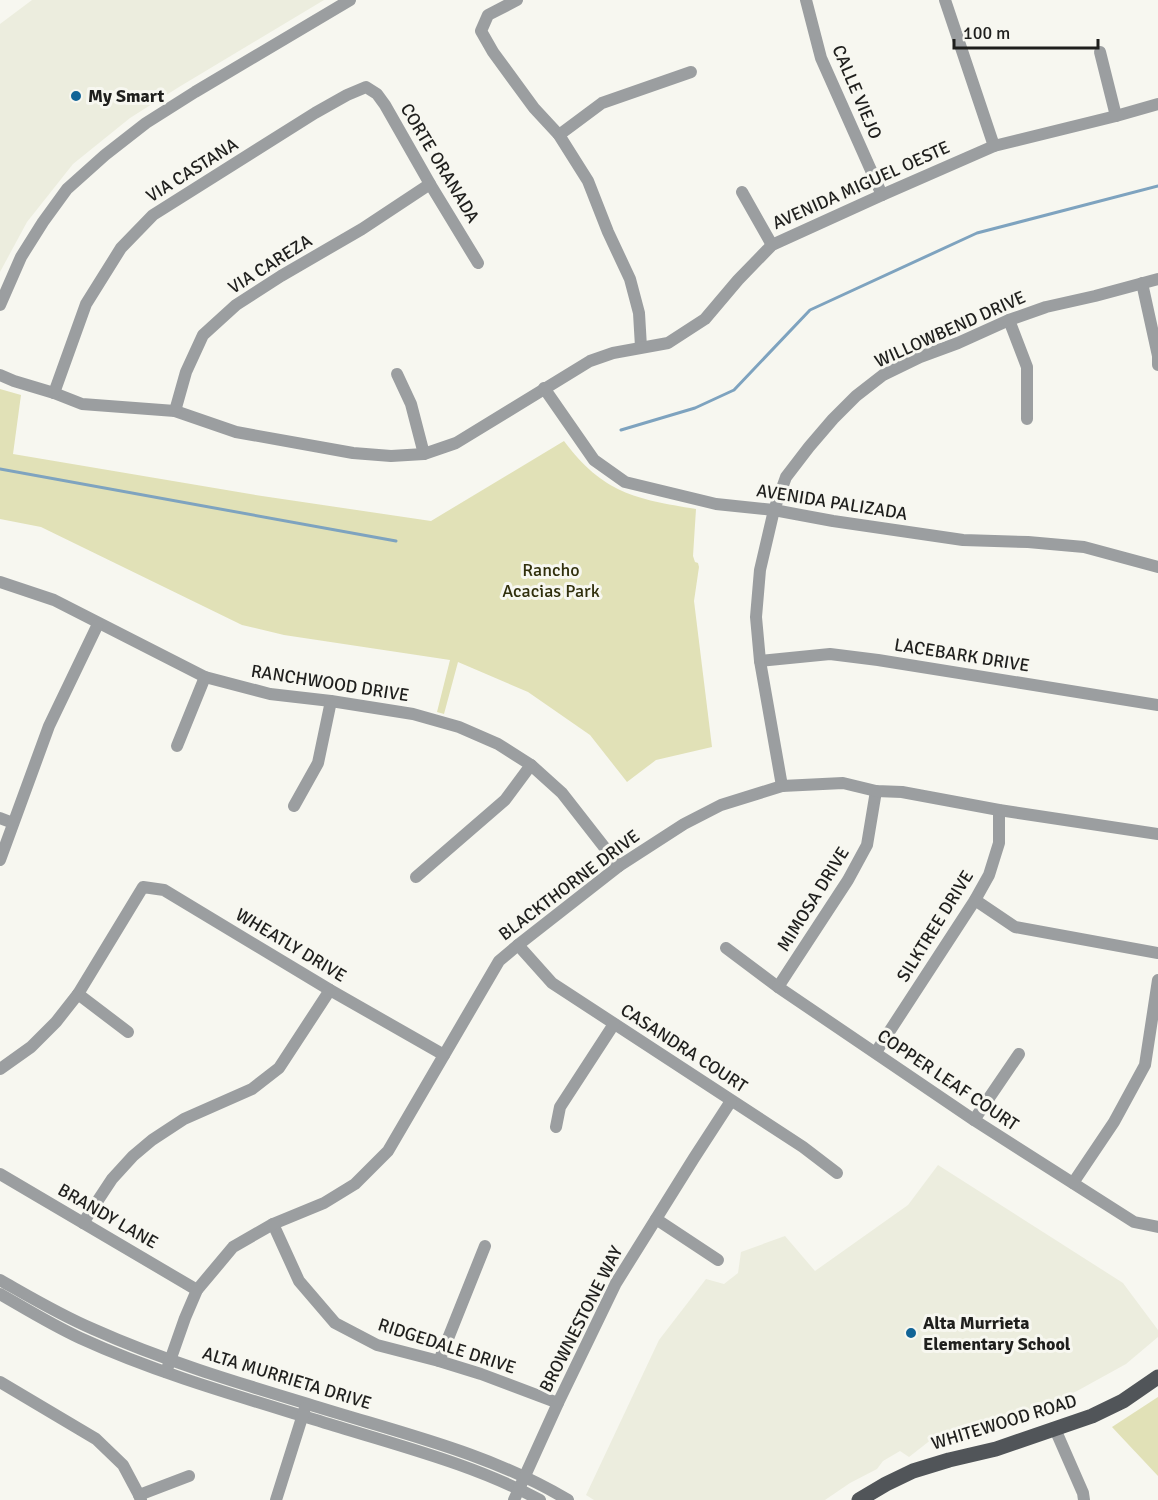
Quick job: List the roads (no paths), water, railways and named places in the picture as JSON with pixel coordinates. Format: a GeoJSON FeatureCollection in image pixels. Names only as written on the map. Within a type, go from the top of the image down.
{"type":"FeatureCollection","features":[{"type":"Feature","properties":{"kind":"main road","name":"WHITEWOOD ROAD"},"geometry":{"type":"LineString","coordinates":[[859,1500],[913,1471],[996,1449],[1092,1416],[1158,1377]]}},
{"type":"Feature","properties":{"kind":"street"},"geometry":{"type":"LineString","coordinates":[[0,305],[21,257],[67,189],[105,155],[156,116],[350,0]]}},
{"type":"Feature","properties":{"kind":"street"},"geometry":{"type":"LineString","coordinates":[[517,0],[488,15],[481,31],[534,108],[559,135],[588,181],[630,279],[639,313],[641,347]]}},
{"type":"Feature","properties":{"kind":"street","name":"CALLE VIEJO"},"geometry":{"type":"LineString","coordinates":[[806,0],[821,58],[882,195]]}},
{"type":"Feature","properties":{"kind":"street"},"geometry":{"type":"LineString","coordinates":[[945,0],[994,146]]}},
{"type":"Feature","properties":{"kind":"street"},"geometry":{"type":"LineString","coordinates":[[1100,52],[1116,116]]}},
{"type":"Feature","properties":{"kind":"street"},"geometry":{"type":"LineString","coordinates":[[559,135],[602,103],[690,72]]}},
{"type":"Feature","properties":{"kind":"street","name":"CORTE ORANADA"},"geometry":{"type":"LineString","coordinates":[[366,87],[377,94],[385,105],[478,263]]}},
{"type":"Feature","properties":{"kind":"street","name":"VIA CASTANA"},"geometry":{"type":"LineString","coordinates":[[54,393],[87,304],[121,248],[153,215],[315,113],[366,87]]}},
{"type":"Feature","properties":{"kind":"street","name":"AVENIDA MIGUEL OESTE"},"geometry":{"type":"LineString","coordinates":[[0,375],[82,404],[174,411],[236,432],[353,453],[391,456],[424,454],[456,443],[590,361],[613,353],[668,342],[705,319],[772,245],[994,146],[1158,104]]}},
{"type":"Feature","properties":{"kind":"street","name":"VIA CAREZA"},"geometry":{"type":"LineString","coordinates":[[174,411],[186,372],[203,335],[236,305],[362,229],[430,184]]}},
{"type":"Feature","properties":{"kind":"street"},"geometry":{"type":"LineString","coordinates":[[742,192],[772,245]]}},
{"type":"Feature","properties":{"kind":"street","name":"WILLOWBEND DRIVE"},"geometry":{"type":"LineString","coordinates":[[782,786],[760,661],[756,617],[760,570],[774,510],[786,477],[832,419],[883,375],[920,357],[1046,307],[1158,279]]}},
{"type":"Feature","properties":{"kind":"street"},"geometry":{"type":"LineString","coordinates":[[1142,283],[1158,365]]}},
{"type":"Feature","properties":{"kind":"street"},"geometry":{"type":"LineString","coordinates":[[1009,320],[1027,367],[1027,419]]}},
{"type":"Feature","properties":{"kind":"street"},"geometry":{"type":"LineString","coordinates":[[397,374],[411,404],[424,454]]}},
{"type":"Feature","properties":{"kind":"street","name":"AVENIDA PALIZADA"},"geometry":{"type":"LineString","coordinates":[[544,388],[594,460],[625,482],[716,504],[774,510],[963,540],[1084,547],[1158,567]]}},
{"type":"Feature","properties":{"kind":"street","name":"RANCHWOOD DRIVE"},"geometry":{"type":"LineString","coordinates":[[0,582],[54,600],[205,677],[270,694],[413,714],[459,727],[498,744],[531,765],[562,793],[619,866]]}},
{"type":"Feature","properties":{"kind":"street"},"geometry":{"type":"LineString","coordinates":[[0,860],[49,726],[98,624]]}},
{"type":"Feature","properties":{"kind":"street","name":"LACEBARK DRIVE"},"geometry":{"type":"LineString","coordinates":[[760,661],[830,654],[1158,705]]}},
{"type":"Feature","properties":{"kind":"street"},"geometry":{"type":"LineString","coordinates":[[177,746],[205,677]]}},
{"type":"Feature","properties":{"kind":"street"},"geometry":{"type":"LineString","coordinates":[[294,806],[318,763],[331,701]]}},
{"type":"Feature","properties":{"kind":"street"},"geometry":{"type":"LineString","coordinates":[[416,877],[505,800],[531,765]]}},
{"type":"Feature","properties":{"kind":"street","name":"BLACKTHORNE DRIVE"},"geometry":{"type":"LineString","coordinates":[[168,1366],[197,1290],[233,1247],[273,1224],[324,1203],[355,1184],[388,1150],[499,961],[619,866],[684,824],[721,805],[782,786],[843,783],[876,791],[911,794],[1158,834]]}},
{"type":"Feature","properties":{"kind":"street","name":"MIMOSA DRIVE"},"geometry":{"type":"LineString","coordinates":[[778,987],[848,880],[867,845],[876,791]]}},
{"type":"Feature","properties":{"kind":"street","name":"SILKTREE DRIVE"},"geometry":{"type":"LineString","coordinates":[[876,1052],[989,875],[999,843],[999,810]]}},
{"type":"Feature","properties":{"kind":"street"},"geometry":{"type":"LineString","coordinates":[[0,818],[13,823]]}},
{"type":"Feature","properties":{"kind":"street","name":"WHEATLY DRIVE"},"geometry":{"type":"LineString","coordinates":[[78,994],[143,887],[165,890],[330,990],[444,1055]]}},
{"type":"Feature","properties":{"kind":"street"},"geometry":{"type":"LineString","coordinates":[[975,900],[1015,927],[1158,952]]}},
{"type":"Feature","properties":{"kind":"street","name":"CASANDRA COURT"},"geometry":{"type":"LineString","coordinates":[[518,945],[552,983],[803,1147],[837,1173]]}},
{"type":"Feature","properties":{"kind":"street","name":"COPPER LEAF COURT"},"geometry":{"type":"LineString","coordinates":[[726,948],[778,987],[974,1120],[1134,1222],[1158,1227]]}},
{"type":"Feature","properties":{"kind":"street"},"geometry":{"type":"LineString","coordinates":[[1072,1183],[1114,1122],[1145,1065],[1158,980]]}},
{"type":"Feature","properties":{"kind":"street"},"geometry":{"type":"LineString","coordinates":[[83,1223],[112,1179],[133,1156],[152,1140],[184,1119],[252,1089],[279,1068],[330,990]]}},
{"type":"Feature","properties":{"kind":"street"},"geometry":{"type":"LineString","coordinates":[[1,1068],[31,1047],[56,1022],[78,994],[128,1032]]}},
{"type":"Feature","properties":{"kind":"street"},"geometry":{"type":"LineString","coordinates":[[556,1127],[560,1107],[614,1024]]}},
{"type":"Feature","properties":{"kind":"street"},"geometry":{"type":"LineString","coordinates":[[974,1120],[1019,1054]]}},
{"type":"Feature","properties":{"kind":"street"},"geometry":{"type":"LineString","coordinates":[[1145,1065],[1158,1071]]}},
{"type":"Feature","properties":{"kind":"street","name":"BROWNESTONE WAY"},"geometry":{"type":"LineString","coordinates":[[516,1494],[616,1283],[731,1101]]}},
{"type":"Feature","properties":{"kind":"street","name":"BRANDY LANE"},"geometry":{"type":"LineString","coordinates":[[0,1174],[197,1290]]}},
{"type":"Feature","properties":{"kind":"street"},"geometry":{"type":"LineString","coordinates":[[656,1219],[718,1260]]}},
{"type":"Feature","properties":{"kind":"street","name":"RIDGEDALE DRIVE"},"geometry":{"type":"LineString","coordinates":[[273,1224],[299,1281],[335,1323],[377,1345],[481,1374],[558,1403]]}},
{"type":"Feature","properties":{"kind":"street"},"geometry":{"type":"LineString","coordinates":[[439,1361],[485,1246]]}},
{"type":"Feature","properties":{"kind":"street","name":"ALTA MURRIETA DRIVE"},"geometry":{"type":"LineString","coordinates":[[0,1280],[65,1316],[122,1341],[168,1366],[227,1393],[305,1410],[445,1446],[525,1476],[568,1500]]}},
{"type":"Feature","properties":{"kind":"street","name":"ALTA MURRIETA DRIVE"},"geometry":{"type":"LineString","coordinates":[[0,1294],[80,1338],[168,1366]]}},
{"type":"Feature","properties":{"kind":"street"},"geometry":{"type":"LineString","coordinates":[[0,1382],[96,1438],[123,1465],[140,1497],[189,1476]]}},
{"type":"Feature","properties":{"kind":"street"},"geometry":{"type":"LineString","coordinates":[[276,1500],[305,1410]]}},
{"type":"Feature","properties":{"kind":"street","name":"ALTA MURRIETA DRIVE"},"geometry":{"type":"LineString","coordinates":[[305,1410],[440,1457],[516,1494],[540,1500]]}},
{"type":"Feature","properties":{"kind":"street"},"geometry":{"type":"LineString","coordinates":[[1055,1429],[1084,1500]]}},
{"type":"Feature","properties":{"kind":"waterway"},"geometry":{"type":"LineString","coordinates":[[621,430],[695,408],[734,390],[810,310],[977,233],[1158,186]]}},
{"type":"Feature","properties":{"kind":"waterway"},"geometry":{"type":"LineString","coordinates":[[0,469],[396,541]]}},
{"type":"Feature","properties":{"kind":"place","name":"My Smart"},"geometry":{"type":"Point","coordinates":[76,96]}},
{"type":"Feature","properties":{"kind":"place","name":"Alta Murrieta Elementary School"},"geometry":{"type":"Point","coordinates":[911,1333]}},
{"type":"Feature","properties":{"kind":"park label","name":"Rancho Acacias Park"},"geometry":{"type":"Point","coordinates":[551,580]}}]}
